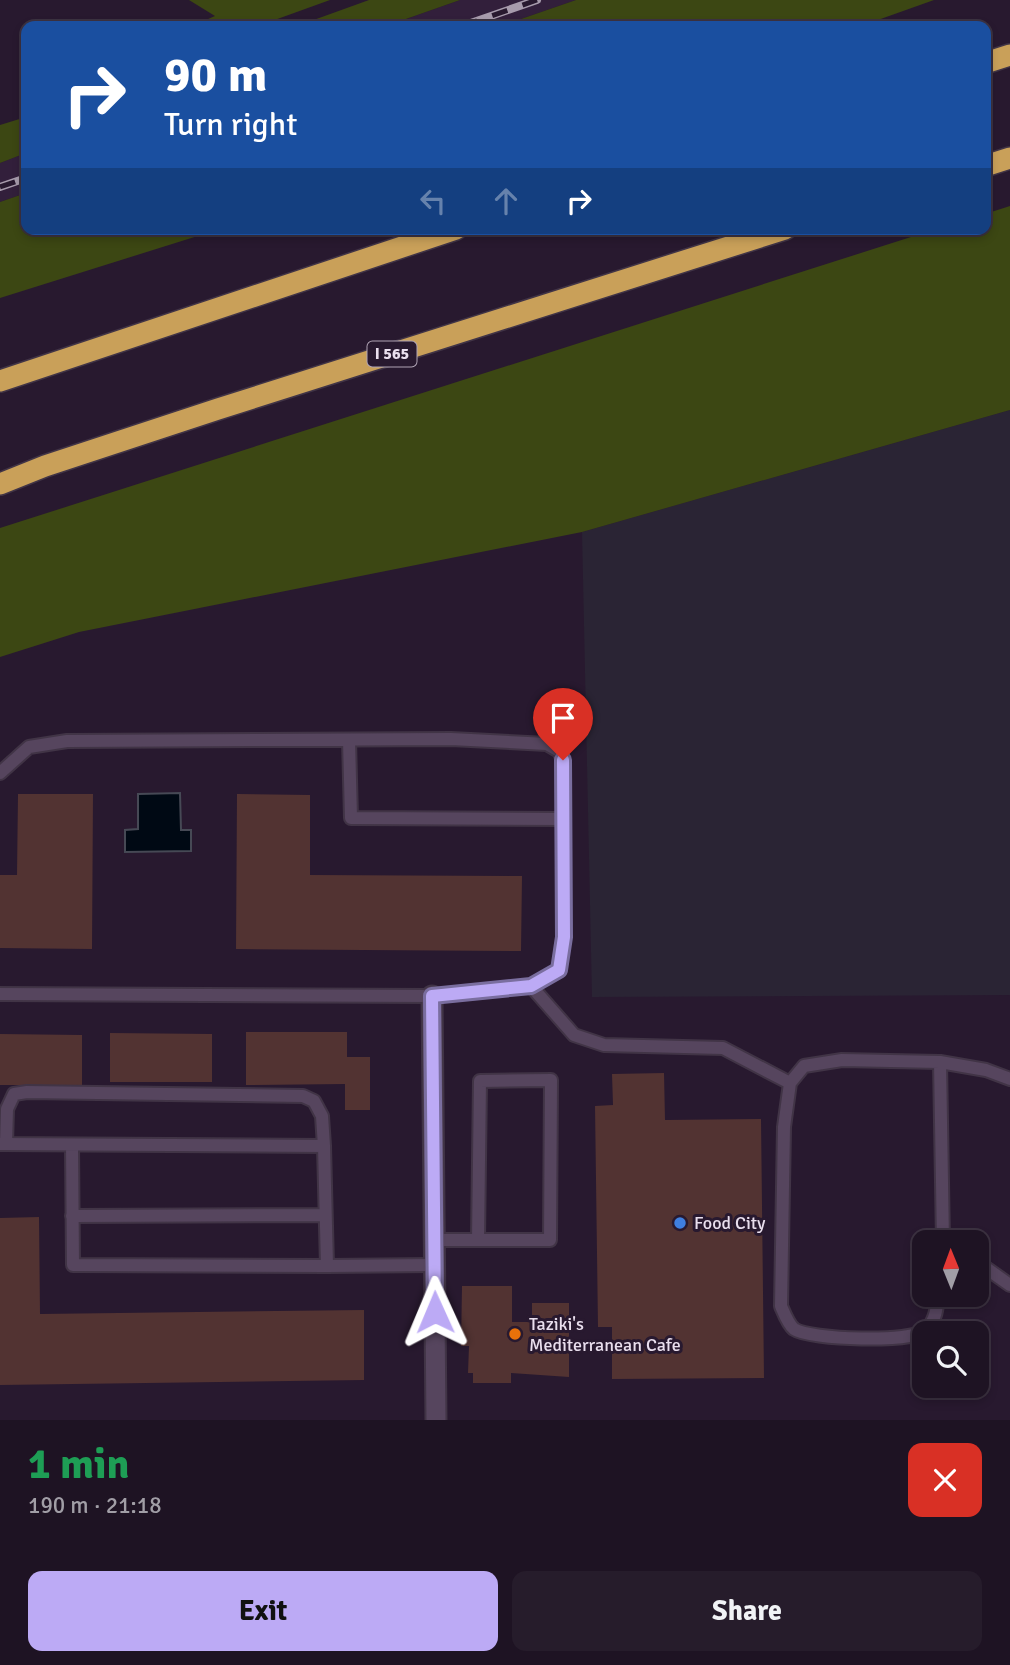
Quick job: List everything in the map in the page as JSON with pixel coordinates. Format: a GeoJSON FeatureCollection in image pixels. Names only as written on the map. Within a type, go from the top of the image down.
{"type":"FeatureCollection","features":[{"type":"Feature","properties":{"kind":"highway"},"geometry":{"type":"LineString","coordinates":[[991,61],[1010,55]]}},
{"type":"Feature","properties":{"kind":"highway"},"geometry":{"type":"LineString","coordinates":[[991,164],[1010,158]]}},
{"type":"Feature","properties":{"kind":"highway"},"geometry":{"type":"LineString","coordinates":[[0,381],[438,235]]}},
{"type":"Feature","properties":{"kind":"highway","name":"I 565"},"geometry":{"type":"LineString","coordinates":[[0,484],[45,466],[206,413],[766,235]]}},
{"type":"Feature","properties":{"kind":"street"},"geometry":{"type":"LineString","coordinates":[[432,996],[436,1420]]}},
{"type":"Feature","properties":{"kind":"lane"},"geometry":{"type":"LineString","coordinates":[[0,773],[29,747],[67,741],[451,739],[547,744],[559,751],[563,760],[564,937],[559,970],[531,986],[432,996],[0,994]]}},
{"type":"Feature","properties":{"kind":"lane"},"geometry":{"type":"LineString","coordinates":[[349,740],[351,818],[563,819]]}},
{"type":"Feature","properties":{"kind":"lane"},"geometry":{"type":"LineString","coordinates":[[531,986],[574,1035],[604,1045],[723,1048],[790,1083]]}},
{"type":"Feature","properties":{"kind":"lane"},"geometry":{"type":"LineString","coordinates":[[937,1307],[936,1315],[926,1331],[909,1336],[815,1337],[793,1328],[780,1306],[784,1126],[790,1083],[804,1066],[842,1060],[940,1062],[986,1070],[1010,1079]]}},
{"type":"Feature","properties":{"kind":"lane"},"geometry":{"type":"LineString","coordinates":[[940,1062],[943,1230]]}},
{"type":"Feature","properties":{"kind":"lane"},"geometry":{"type":"LineString","coordinates":[[434,1240],[478,1240],[550,1240],[551,1080],[480,1081],[478,1240]]}},
{"type":"Feature","properties":{"kind":"lane"},"geometry":{"type":"LineString","coordinates":[[324,1146],[3,1144],[7,1109],[13,1094],[27,1092],[303,1097],[314,1101],[322,1116],[324,1146],[327,1266]]}},
{"type":"Feature","properties":{"kind":"lane"},"geometry":{"type":"LineString","coordinates":[[72,1145],[73,1265],[434,1265]]}},
{"type":"Feature","properties":{"kind":"lane"},"geometry":{"type":"LineString","coordinates":[[72,1216],[325,1215]]}},
{"type":"Feature","properties":{"kind":"lane"},"geometry":{"type":"LineString","coordinates":[[989,1270],[1010,1285]]}},
{"type":"Feature","properties":{"kind":"shaded area"},"geometry":{"type":"Polygon","coordinates":[[[460,0],[576,0],[515,21],[400,21],[460,0]]]}},
{"type":"Feature","properties":{"kind":"shaded area"},"geometry":{"type":"Polygon","coordinates":[[[21,155],[21,195],[0,202],[0,163],[21,155]]]}},
{"type":"Feature","properties":{"kind":"shaded area"},"geometry":{"type":"Polygon","coordinates":[[[1010,410],[1010,995],[592,997],[582,532],[1010,410]]]}},
{"type":"Feature","properties":{"kind":"shaded area"},"geometry":{"type":"Polygon","coordinates":[[[180,793],[181,830],[191,830],[191,851],[125,852],[125,830],[138,829],[138,794],[180,793]]]}},
{"type":"Feature","properties":{"kind":"green space"},"geometry":{"type":"Polygon","coordinates":[[[189,0],[330,0],[272,21],[204,21],[215,16],[189,0]]]}},
{"type":"Feature","properties":{"kind":"green space"},"geometry":{"type":"Polygon","coordinates":[[[369,0],[460,0],[400,21],[311,21],[369,0]]]}},
{"type":"Feature","properties":{"kind":"green space"},"geometry":{"type":"Polygon","coordinates":[[[576,0],[934,0],[875,21],[515,21],[576,0]]]}},
{"type":"Feature","properties":{"kind":"green space"},"geometry":{"type":"Polygon","coordinates":[[[21,119],[21,155],[0,163],[0,125],[21,119]]]}},
{"type":"Feature","properties":{"kind":"green space"},"geometry":{"type":"Polygon","coordinates":[[[21,195],[21,235],[201,235],[0,298],[0,202],[21,195]]]}},
{"type":"Feature","properties":{"kind":"green space"},"geometry":{"type":"Polygon","coordinates":[[[1010,206],[1010,410],[582,532],[79,632],[0,657],[0,528],[917,235],[991,235],[991,212],[1010,206]]]}},
{"type":"Feature","properties":{"kind":"building"},"geometry":{"type":"Polygon","coordinates":[[[18,794],[93,794],[92,949],[0,948],[0,875],[17,875],[18,794]]]}},
{"type":"Feature","properties":{"kind":"building"},"geometry":{"type":"Polygon","coordinates":[[[237,794],[310,795],[310,875],[522,876],[521,951],[236,949],[237,794]]]}},
{"type":"Feature","properties":{"kind":"building"},"geometry":{"type":"Polygon","coordinates":[[[246,1032],[347,1032],[347,1057],[370,1057],[370,1110],[345,1110],[345,1084],[246,1085],[246,1032]]]}},
{"type":"Feature","properties":{"kind":"building"},"geometry":{"type":"Polygon","coordinates":[[[110,1033],[212,1034],[212,1082],[110,1082],[110,1033]]]}},
{"type":"Feature","properties":{"kind":"building"},"geometry":{"type":"Polygon","coordinates":[[[0,1034],[82,1035],[82,1085],[0,1085],[0,1034]]]}},
{"type":"Feature","properties":{"kind":"building","name":"Food City"},"geometry":{"type":"Polygon","coordinates":[[[664,1073],[665,1120],[761,1119],[764,1378],[612,1379],[612,1327],[598,1327],[595,1106],[613,1105],[612,1074],[664,1073]]]}},
{"type":"Feature","properties":{"kind":"building"},"geometry":{"type":"Polygon","coordinates":[[[39,1217],[40,1314],[364,1310],[364,1380],[0,1385],[0,1218],[39,1217]]]}},
{"type":"Feature","properties":{"kind":"building","name":"Taziki's Mediterranean Cafe"},"geometry":{"type":"Polygon","coordinates":[[[462,1286],[512,1286],[512,1322],[532,1322],[532,1303],[569,1303],[569,1377],[511,1373],[511,1383],[473,1383],[473,1373],[468,1373],[469,1346],[461,1346],[462,1286]]]}},
{"type":"Feature","properties":{"kind":"railway"},"geometry":{"type":"LineString","coordinates":[[476,21],[537,0]]}},
{"type":"Feature","properties":{"kind":"railway"},"geometry":{"type":"LineString","coordinates":[[0,187],[21,180]]}},
{"type":"Feature","properties":{"kind":"place","name":"Food City"},"geometry":{"type":"Point","coordinates":[680,1223]}},
{"type":"Feature","properties":{"kind":"place","name":"Taziki's Mediterranean Cafe"},"geometry":{"type":"Point","coordinates":[515,1334]}},
{"type":"Feature","properties":{"kind":"route"},"geometry":{"type":"LineString","coordinates":[[435,1312],[432,996],[531,986],[559,970],[564,937],[563,760]]}}]}
